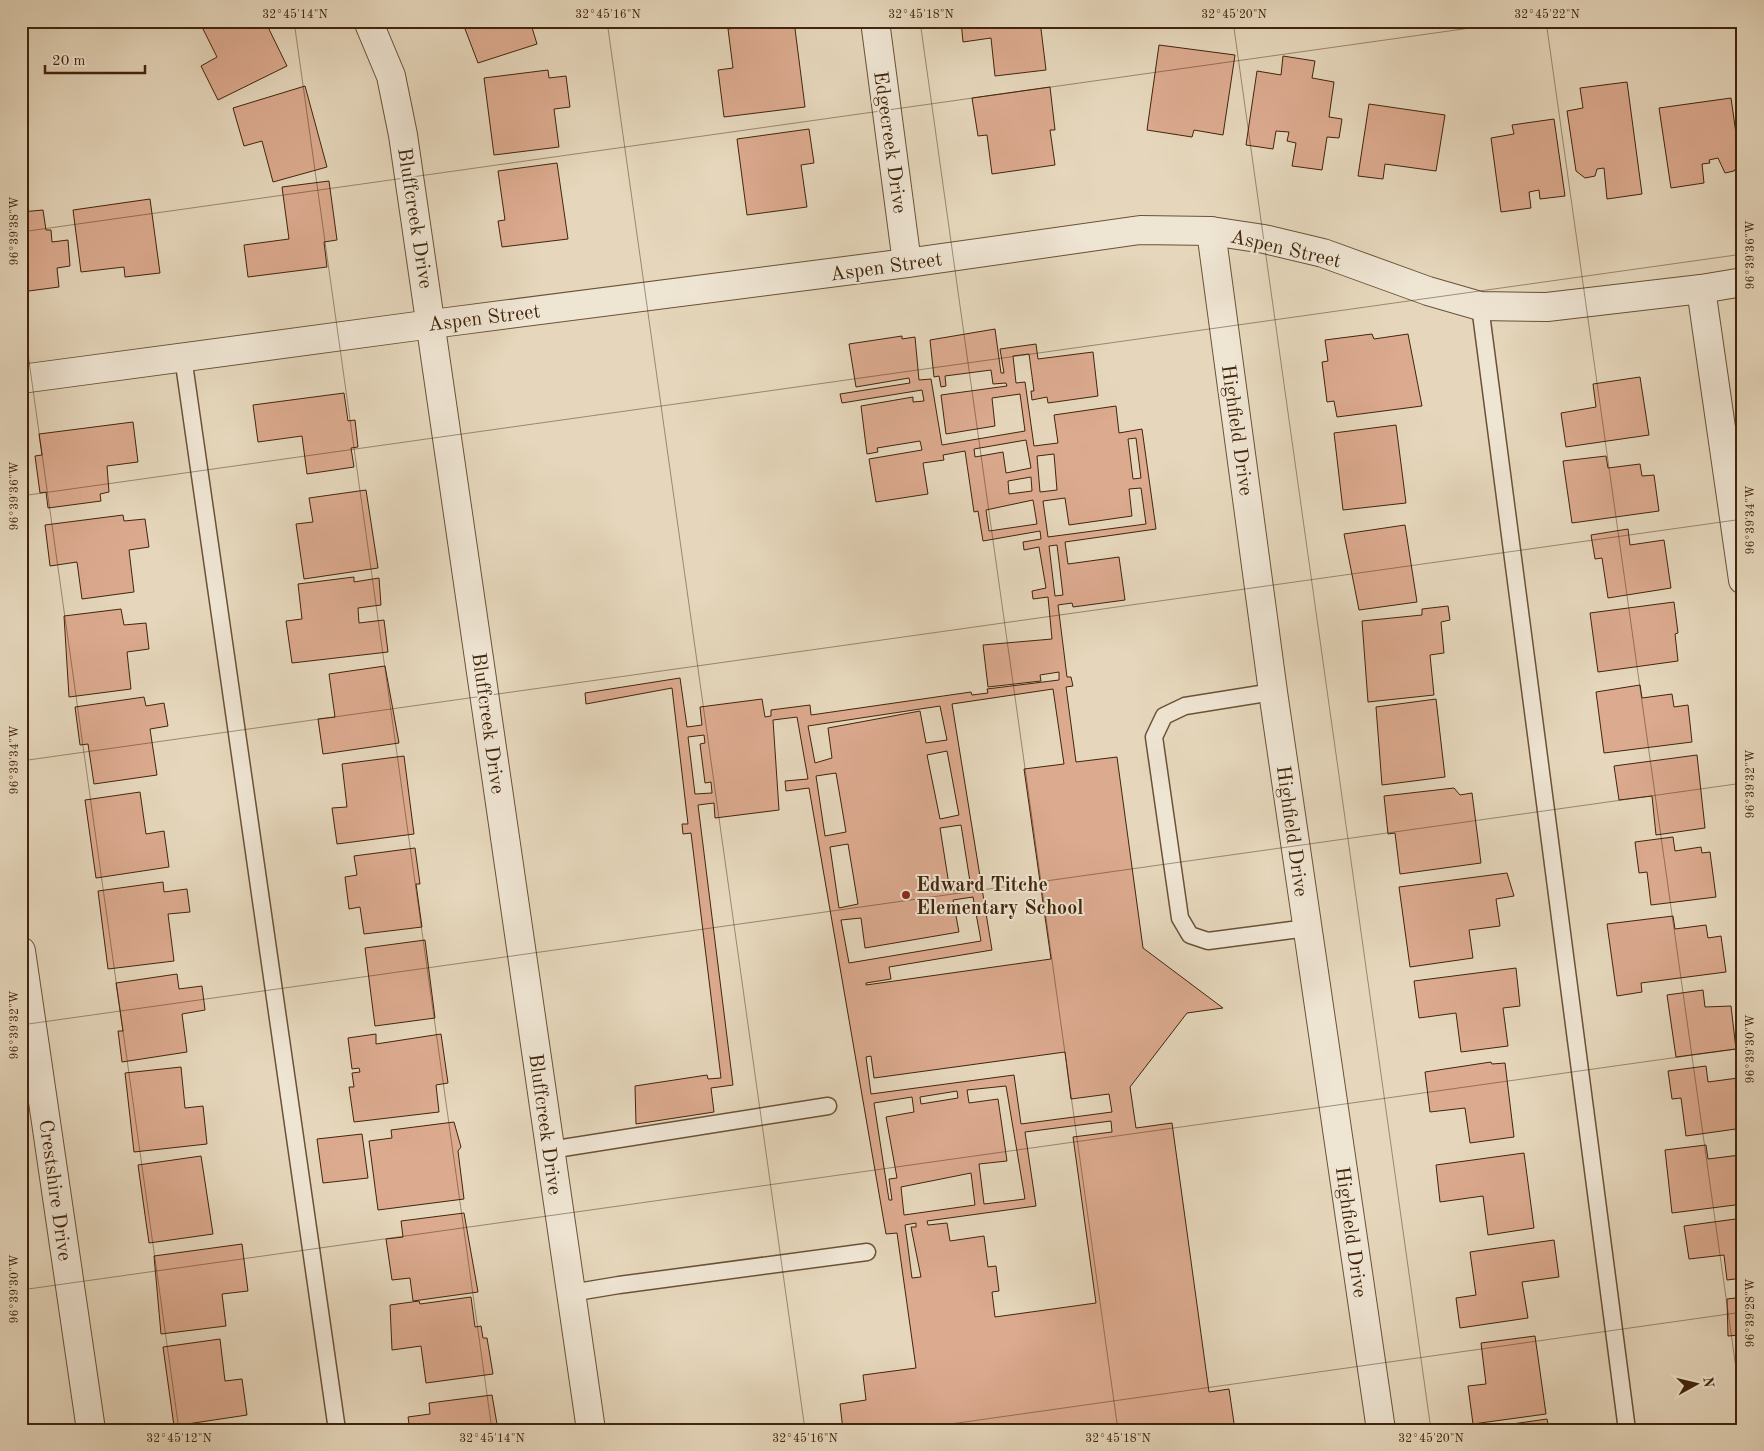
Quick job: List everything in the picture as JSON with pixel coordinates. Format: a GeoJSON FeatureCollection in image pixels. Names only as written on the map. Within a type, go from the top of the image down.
{"type":"FeatureCollection","features":[{"type":"Feature","properties":{"kind":"street","name":"Bluffcreek Drive"},"geometry":{"type":"LineString","coordinates":[[368,21],[391,76],[404,135],[591,1430]]}},
{"type":"Feature","properties":{"kind":"street","name":"Edgecreek Drive"},"geometry":{"type":"LineString","coordinates":[[875,21],[907,263]]}},
{"type":"Feature","properties":{"kind":"street","name":"Aspen Street"},"geometry":{"type":"LineString","coordinates":[[21,379],[907,263],[1140,230],[1211,231],[1264,239],[1323,252],[1428,291],[1480,306],[1546,307],[1701,289],[1743,282]]}},
{"type":"Feature","properties":{"kind":"street","name":"Highfield Drive"},"geometry":{"type":"LineString","coordinates":[[1211,231],[1273,692],[1380,1430]]}},
{"type":"Feature","properties":{"kind":"street"},"geometry":{"type":"LineString","coordinates":[[1701,289],[1743,580]]}},
{"type":"Feature","properties":{"kind":"street","name":"Crestshire Drive"},"geometry":{"type":"LineString","coordinates":[[21,951],[91,1430]]}},
{"type":"Feature","properties":{"kind":"lane"},"geometry":{"type":"LineString","coordinates":[[1480,306],[1627,1430]]}},
{"type":"Feature","properties":{"kind":"lane"},"geometry":{"type":"LineString","coordinates":[[183,357],[337,1430]]}},
{"type":"Feature","properties":{"kind":"lane"},"geometry":{"type":"LineString","coordinates":[[1273,692],[1185,706],[1164,716],[1154,737],[1180,918],[1190,935],[1208,942],[1307,928]]}},
{"type":"Feature","properties":{"kind":"lane"},"geometry":{"type":"LineString","coordinates":[[550,1150],[828,1106]]}},
{"type":"Feature","properties":{"kind":"lane"},"geometry":{"type":"LineString","coordinates":[[571,1293],[867,1252]]}},
{"type":"Feature","properties":{"kind":"building"},"geometry":{"type":"Polygon","coordinates":[[[199,21],[265,21],[287,66],[218,100],[201,66],[217,57],[199,21]]]}},
{"type":"Feature","properties":{"kind":"building"},"geometry":{"type":"Polygon","coordinates":[[[462,21],[530,21],[537,44],[478,63],[462,21]]]}},
{"type":"Feature","properties":{"kind":"building"},"geometry":{"type":"Polygon","coordinates":[[[794,21],[805,107],[724,117],[718,70],[733,68],[728,29],[794,21]]]}},
{"type":"Feature","properties":{"kind":"building"},"geometry":{"type":"Polygon","coordinates":[[[961,21],[1040,21],[1046,70],[995,76],[991,38],[963,42],[961,21]]]}},
{"type":"Feature","properties":{"kind":"building"},"geometry":{"type":"Polygon","coordinates":[[[1159,45],[1235,55],[1223,135],[1194,130],[1192,137],[1147,130],[1159,45]]]}},
{"type":"Feature","properties":{"kind":"building"},"geometry":{"type":"Polygon","coordinates":[[[1283,56],[1315,61],[1312,78],[1334,82],[1329,117],[1342,119],[1339,138],[1327,137],[1322,170],[1292,166],[1296,143],[1287,141],[1289,132],[1276,131],[1273,149],[1246,145],[1257,71],[1281,75],[1283,56]]]}},
{"type":"Feature","properties":{"kind":"building"},"geometry":{"type":"Polygon","coordinates":[[[548,70],[549,78],[566,76],[570,107],[554,109],[559,147],[494,155],[484,78],[548,70]]]}},
{"type":"Feature","properties":{"kind":"building"},"geometry":{"type":"Polygon","coordinates":[[[1627,82],[1642,194],[1607,199],[1604,168],[1597,169],[1595,176],[1585,178],[1576,171],[1567,111],[1583,108],[1580,88],[1627,82]]]}},
{"type":"Feature","properties":{"kind":"building"},"geometry":{"type":"Polygon","coordinates":[[[305,86],[327,167],[273,182],[262,141],[244,146],[233,108],[305,86]]]}},
{"type":"Feature","properties":{"kind":"building"},"geometry":{"type":"Polygon","coordinates":[[[1050,87],[1055,130],[1050,130],[1055,165],[992,174],[987,135],[978,136],[972,98],[1050,87]]]}},
{"type":"Feature","properties":{"kind":"building"},"geometry":{"type":"Polygon","coordinates":[[[1731,98],[1740,162],[1734,171],[1725,173],[1718,158],[1709,160],[1710,163],[1702,164],[1704,183],[1671,188],[1659,108],[1731,98]]]}},
{"type":"Feature","properties":{"kind":"building"},"geometry":{"type":"Polygon","coordinates":[[[1369,104],[1445,115],[1436,171],[1385,164],[1383,179],[1358,176],[1369,104]]]}},
{"type":"Feature","properties":{"kind":"building"},"geometry":{"type":"Polygon","coordinates":[[[1554,119],[1565,196],[1540,199],[1539,190],[1529,192],[1531,208],[1501,212],[1491,138],[1514,134],[1512,125],[1554,119]]]}},
{"type":"Feature","properties":{"kind":"building"},"geometry":{"type":"Polygon","coordinates":[[[809,129],[814,163],[801,165],[807,207],[747,215],[737,139],[809,129]]]}},
{"type":"Feature","properties":{"kind":"building"},"geometry":{"type":"Polygon","coordinates":[[[557,163],[568,239],[502,247],[498,221],[505,220],[498,171],[557,163]]]}},
{"type":"Feature","properties":{"kind":"building"},"geometry":{"type":"Polygon","coordinates":[[[329,181],[337,240],[324,242],[327,267],[248,277],[244,245],[289,239],[282,187],[329,181]]]}},
{"type":"Feature","properties":{"kind":"building"},"geometry":{"type":"Polygon","coordinates":[[[150,199],[160,273],[125,277],[124,267],[81,272],[73,210],[150,199]]]}},
{"type":"Feature","properties":{"kind":"building"},"geometry":{"type":"Polygon","coordinates":[[[43,210],[46,230],[51,230],[52,242],[68,240],[70,266],[57,268],[59,287],[21,292],[21,212],[43,210]]]}},
{"type":"Feature","properties":{"kind":"building"},"geometry":{"type":"Polygon","coordinates":[[[995,329],[1001,373],[1004,373],[1000,349],[1036,344],[1038,359],[1093,352],[1098,396],[1048,403],[1047,397],[1032,400],[1031,391],[1034,391],[1029,354],[1013,356],[1016,383],[1025,382],[1034,446],[1058,443],[1054,415],[1116,406],[1119,433],[1142,429],[1156,529],[1065,542],[1068,564],[1119,557],[1125,600],[1073,607],[1072,603],[1058,605],[1067,677],[1071,677],[1073,686],[1066,687],[1076,762],[1117,757],[1143,948],[1223,1008],[1187,1013],[1130,1087],[1136,1128],[1172,1123],[1209,1392],[1229,1389],[1235,1430],[843,1430],[840,1404],[866,1400],[863,1375],[916,1368],[897,1233],[886,1234],[809,788],[786,791],[785,781],[808,779],[797,717],[773,720],[779,810],[715,818],[714,803],[698,805],[733,1085],[711,1088],[714,1112],[636,1124],[635,1086],[707,1075],[708,1079],[721,1078],[691,833],[683,834],[682,824],[688,824],[672,688],[586,704],[585,693],[680,678],[687,727],[702,725],[700,707],[762,699],[765,717],[771,716],[771,710],[810,705],[811,715],[971,692],[972,695],[988,693],[987,689],[1059,680],[1059,672],[1040,675],[1041,681],[988,687],[983,645],[1052,639],[1048,597],[1033,599],[1032,591],[1046,588],[1039,547],[1024,550],[1023,542],[1041,539],[1040,531],[983,541],[978,511],[974,512],[965,451],[943,455],[944,460],[923,463],[928,494],[876,502],[869,459],[922,450],[920,441],[877,448],[878,452],[867,454],[861,406],[913,397],[913,402],[924,401],[922,390],[842,403],[840,394],[910,383],[909,378],[856,387],[849,344],[902,336],[902,339],[915,337],[919,380],[931,379],[942,445],[1025,431],[1020,394],[992,398],[995,426],[946,434],[941,395],[1007,386],[1006,383],[993,384],[991,370],[945,376],[946,386],[941,387],[939,376],[934,377],[930,340],[995,329]],[[1136,438],[1128,439],[1133,479],[1141,478],[1136,438]],[[1026,440],[974,449],[975,457],[1003,452],[1006,473],[1031,468],[1026,440]],[[1054,454],[1037,456],[1040,492],[1057,490],[1054,454]],[[1031,477],[1008,481],[1009,494],[1032,491],[1031,477]],[[1141,488],[1129,489],[1132,516],[1069,525],[1065,498],[1043,501],[1048,537],[1146,524],[1141,488]],[[1033,500],[986,510],[989,531],[1037,524],[1033,500]],[[1057,545],[1049,546],[1055,596],[1063,595],[1057,545]],[[1053,689],[952,704],[992,950],[889,967],[891,979],[866,983],[866,985],[1051,959],[1024,769],[1064,764],[1053,689]],[[940,706],[808,726],[815,763],[832,758],[828,728],[920,711],[926,743],[947,740],[940,706]],[[704,735],[688,737],[695,794],[712,793],[711,782],[705,783],[700,744],[705,743],[704,735]],[[947,751],[927,755],[940,819],[959,815],[947,751]],[[836,773],[816,776],[825,836],[846,832],[836,773]],[[961,825],[940,828],[950,891],[971,888],[961,825]],[[848,844],[830,847],[839,908],[858,904],[848,844]],[[973,897],[953,900],[959,932],[865,948],[861,918],[841,920],[849,963],[981,941],[973,897]],[[1065,1052],[874,1078],[871,1056],[866,1057],[871,1094],[1014,1075],[1021,1124],[1112,1112],[1109,1094],[1071,1099],[1065,1052]],[[1006,1086],[967,1090],[969,1103],[998,1099],[1007,1161],[979,1164],[984,1204],[1025,1199],[1006,1086]],[[957,1091],[920,1097],[921,1104],[958,1098],[957,1091]],[[912,1097],[874,1103],[889,1200],[892,1200],[889,1179],[897,1178],[886,1117],[914,1112],[912,1097]],[[1111,1121],[1025,1132],[1036,1206],[927,1221],[928,1225],[947,1223],[950,1241],[984,1236],[988,1267],[996,1266],[999,1291],[992,1292],[995,1317],[1096,1303],[1073,1137],[1112,1132],[1111,1121]],[[971,1173],[901,1187],[904,1215],[975,1205],[971,1173]],[[916,1223],[905,1225],[912,1278],[921,1277],[911,1227],[916,1227],[916,1223]]]}},
{"type":"Feature","properties":{"kind":"building"},"geometry":{"type":"Polygon","coordinates":[[[1372,334],[1374,339],[1408,334],[1422,406],[1337,417],[1334,401],[1327,402],[1322,362],[1328,361],[1325,340],[1372,334]]]}},
{"type":"Feature","properties":{"kind":"building"},"geometry":{"type":"Polygon","coordinates":[[[1640,377],[1649,435],[1566,447],[1561,413],[1596,407],[1593,384],[1640,377]]]}},
{"type":"Feature","properties":{"kind":"building"},"geometry":{"type":"Polygon","coordinates":[[[344,393],[348,421],[355,420],[358,447],[351,448],[354,467],[307,474],[302,436],[258,442],[253,405],[344,393]]]}},
{"type":"Feature","properties":{"kind":"building"},"geometry":{"type":"Polygon","coordinates":[[[133,422],[138,462],[107,466],[109,492],[100,494],[101,501],[48,508],[46,492],[40,493],[35,456],[42,455],[39,434],[133,422]]]}},
{"type":"Feature","properties":{"kind":"building"},"geometry":{"type":"Polygon","coordinates":[[[1396,425],[1406,503],[1343,510],[1334,433],[1396,425]]]}},
{"type":"Feature","properties":{"kind":"building"},"geometry":{"type":"Polygon","coordinates":[[[1606,456],[1608,468],[1640,464],[1642,476],[1654,475],[1659,511],[1572,523],[1563,461],[1606,456]]]}},
{"type":"Feature","properties":{"kind":"building"},"geometry":{"type":"Polygon","coordinates":[[[366,490],[378,568],[304,579],[296,524],[313,522],[309,498],[366,490]]]}},
{"type":"Feature","properties":{"kind":"building"},"geometry":{"type":"Polygon","coordinates":[[[123,515],[124,521],[145,519],[149,547],[129,550],[134,592],[82,599],[77,562],[50,566],[45,525],[123,515]]]}},
{"type":"Feature","properties":{"kind":"building"},"geometry":{"type":"Polygon","coordinates":[[[1405,525],[1417,602],[1359,610],[1344,534],[1405,525]]]}},
{"type":"Feature","properties":{"kind":"building"},"geometry":{"type":"Polygon","coordinates":[[[1628,529],[1630,545],[1664,540],[1671,588],[1608,598],[1602,558],[1595,559],[1591,535],[1628,529]]]}},
{"type":"Feature","properties":{"kind":"building"},"geometry":{"type":"Polygon","coordinates":[[[354,577],[354,582],[379,578],[381,605],[358,608],[359,623],[384,620],[388,652],[292,663],[286,621],[302,619],[298,584],[354,577]]]}},
{"type":"Feature","properties":{"kind":"building"},"geometry":{"type":"Polygon","coordinates":[[[1674,602],[1678,633],[1675,634],[1678,661],[1598,672],[1590,613],[1674,602]]]}},
{"type":"Feature","properties":{"kind":"building"},"geometry":{"type":"Polygon","coordinates":[[[1448,606],[1450,620],[1441,622],[1444,653],[1430,655],[1434,695],[1368,702],[1362,621],[1422,615],[1422,609],[1448,606]]]}},
{"type":"Feature","properties":{"kind":"building"},"geometry":{"type":"Polygon","coordinates":[[[121,609],[124,625],[146,623],[149,649],[127,652],[131,689],[69,697],[64,616],[121,609]]]}},
{"type":"Feature","properties":{"kind":"building"},"geometry":{"type":"Polygon","coordinates":[[[385,666],[399,743],[323,754],[318,719],[335,717],[329,674],[385,666]]]}},
{"type":"Feature","properties":{"kind":"building"},"geometry":{"type":"Polygon","coordinates":[[[1640,685],[1642,698],[1672,694],[1674,707],[1688,705],[1692,742],[1604,753],[1596,692],[1640,685]]]}},
{"type":"Feature","properties":{"kind":"building"},"geometry":{"type":"Polygon","coordinates":[[[144,697],[146,706],[164,703],[168,726],[150,729],[157,775],[94,784],[88,744],[80,745],[75,707],[144,697]]]}},
{"type":"Feature","properties":{"kind":"building"},"geometry":{"type":"Polygon","coordinates":[[[1436,699],[1445,777],[1382,785],[1376,707],[1436,699]]]}},
{"type":"Feature","properties":{"kind":"building"},"geometry":{"type":"Polygon","coordinates":[[[1697,755],[1705,828],[1656,835],[1652,796],[1619,800],[1614,766],[1697,755]]]}},
{"type":"Feature","properties":{"kind":"building"},"geometry":{"type":"Polygon","coordinates":[[[404,756],[414,834],[337,844],[332,808],[347,807],[342,764],[404,756]]]}},
{"type":"Feature","properties":{"kind":"building"},"geometry":{"type":"Polygon","coordinates":[[[1454,788],[1460,795],[1472,793],[1481,863],[1400,874],[1395,833],[1388,834],[1384,796],[1454,788]]]}},
{"type":"Feature","properties":{"kind":"building"},"geometry":{"type":"Polygon","coordinates":[[[140,792],[146,834],[164,831],[169,867],[96,878],[85,800],[140,792]]]}},
{"type":"Feature","properties":{"kind":"building"},"geometry":{"type":"Polygon","coordinates":[[[1673,837],[1675,851],[1701,847],[1702,853],[1710,852],[1716,897],[1651,905],[1647,872],[1639,873],[1635,842],[1673,837]]]}},
{"type":"Feature","properties":{"kind":"building"},"geometry":{"type":"Polygon","coordinates":[[[415,848],[420,884],[416,884],[422,927],[364,934],[360,907],[349,909],[345,877],[357,875],[354,856],[415,848]]]}},
{"type":"Feature","properties":{"kind":"building"},"geometry":{"type":"Polygon","coordinates":[[[1507,873],[1514,896],[1496,899],[1500,926],[1469,930],[1473,958],[1410,967],[1399,887],[1507,873]]]}},
{"type":"Feature","properties":{"kind":"building"},"geometry":{"type":"Polygon","coordinates":[[[163,882],[164,892],[187,889],[190,912],[168,914],[174,961],[108,969],[98,891],[163,882]]]}},
{"type":"Feature","properties":{"kind":"building"},"geometry":{"type":"Polygon","coordinates":[[[1673,916],[1675,929],[1706,925],[1708,938],[1721,936],[1726,972],[1641,983],[1642,992],[1617,996],[1607,924],[1673,916]]]}},
{"type":"Feature","properties":{"kind":"building"},"geometry":{"type":"Polygon","coordinates":[[[425,940],[435,1018],[375,1026],[365,948],[425,940]]]}},
{"type":"Feature","properties":{"kind":"building"},"geometry":{"type":"Polygon","coordinates":[[[1516,968],[1520,1006],[1503,1008],[1508,1046],[1461,1052],[1456,1013],[1419,1018],[1414,981],[1516,968]]]}},
{"type":"Feature","properties":{"kind":"building"},"geometry":{"type":"Polygon","coordinates":[[[177,974],[179,989],[202,986],[205,1010],[182,1014],[187,1052],[122,1062],[118,1031],[123,1031],[116,983],[177,974]]]}},
{"type":"Feature","properties":{"kind":"building"},"geometry":{"type":"Polygon","coordinates":[[[1703,990],[1705,1007],[1731,1006],[1736,1049],[1676,1057],[1667,995],[1703,990]]]}},
{"type":"Feature","properties":{"kind":"building"},"geometry":{"type":"Polygon","coordinates":[[[376,1034],[376,1044],[441,1034],[448,1083],[436,1085],[439,1112],[354,1122],[349,1087],[354,1087],[352,1073],[360,1072],[359,1068],[352,1069],[348,1038],[376,1034]]]}},
{"type":"Feature","properties":{"kind":"building"},"geometry":{"type":"Polygon","coordinates":[[[1491,1062],[1492,1064],[1505,1063],[1514,1137],[1470,1143],[1465,1108],[1430,1112],[1425,1072],[1491,1062]]]}},
{"type":"Feature","properties":{"kind":"building"},"geometry":{"type":"Polygon","coordinates":[[[1706,1066],[1708,1082],[1738,1078],[1739,1083],[1743,1083],[1743,1128],[1686,1136],[1681,1098],[1672,1099],[1668,1071],[1706,1066]]]}},
{"type":"Feature","properties":{"kind":"building"},"geometry":{"type":"Polygon","coordinates":[[[181,1067],[185,1108],[203,1106],[207,1144],[134,1152],[125,1073],[181,1067]]]}},
{"type":"Feature","properties":{"kind":"building"},"geometry":{"type":"Polygon","coordinates":[[[454,1122],[461,1147],[458,1151],[464,1199],[378,1210],[369,1141],[392,1138],[391,1130],[454,1122]]]}},
{"type":"Feature","properties":{"kind":"building"},"geometry":{"type":"Polygon","coordinates":[[[362,1134],[368,1178],[323,1183],[317,1139],[362,1134]]]}},
{"type":"Feature","properties":{"kind":"building"},"geometry":{"type":"Polygon","coordinates":[[[1706,1145],[1708,1159],[1740,1155],[1741,1168],[1743,1168],[1743,1204],[1672,1213],[1665,1150],[1706,1145]]]}},
{"type":"Feature","properties":{"kind":"building"},"geometry":{"type":"Polygon","coordinates":[[[1524,1153],[1534,1228],[1488,1235],[1483,1196],[1440,1202],[1436,1165],[1524,1153]]]}},
{"type":"Feature","properties":{"kind":"building"},"geometry":{"type":"Polygon","coordinates":[[[201,1156],[213,1234],[149,1243],[138,1165],[201,1156]]]}},
{"type":"Feature","properties":{"kind":"building"},"geometry":{"type":"Polygon","coordinates":[[[464,1213],[478,1292],[413,1301],[410,1278],[392,1280],[386,1239],[403,1237],[401,1221],[464,1213]]]}},
{"type":"Feature","properties":{"kind":"building"},"geometry":{"type":"Polygon","coordinates":[[[1743,1218],[1743,1278],[1727,1280],[1724,1255],[1689,1259],[1684,1226],[1743,1218]]]}},
{"type":"Feature","properties":{"kind":"building"},"geometry":{"type":"Polygon","coordinates":[[[1554,1240],[1559,1277],[1522,1282],[1528,1318],[1460,1328],[1456,1298],[1476,1295],[1470,1252],[1554,1240]]]}},
{"type":"Feature","properties":{"kind":"building"},"geometry":{"type":"Polygon","coordinates":[[[242,1244],[248,1291],[222,1294],[226,1326],[161,1334],[154,1256],[242,1244]]]}},
{"type":"Feature","properties":{"kind":"building"},"geometry":{"type":"Polygon","coordinates":[[[471,1297],[475,1327],[481,1326],[483,1338],[487,1338],[493,1374],[426,1383],[421,1346],[392,1350],[390,1305],[419,1301],[420,1304],[471,1297]]]}},
{"type":"Feature","properties":{"kind":"building"},"geometry":{"type":"Polygon","coordinates":[[[1743,1297],[1742,1356],[1740,1335],[1728,1336],[1727,1299],[1743,1297]]]}},
{"type":"Feature","properties":{"kind":"building"},"geometry":{"type":"Polygon","coordinates":[[[1535,1336],[1546,1414],[1473,1424],[1468,1386],[1486,1384],[1481,1343],[1535,1336]]]}},
{"type":"Feature","properties":{"kind":"building"},"geometry":{"type":"Polygon","coordinates":[[[220,1339],[225,1381],[242,1379],[247,1415],[174,1426],[163,1347],[220,1339]]]}},
{"type":"Feature","properties":{"kind":"building"},"geometry":{"type":"Polygon","coordinates":[[[492,1395],[498,1430],[410,1430],[408,1417],[430,1414],[429,1403],[492,1395]]]}},
{"type":"Feature","properties":{"kind":"building"},"geometry":{"type":"Polygon","coordinates":[[[1547,1419],[1549,1430],[1491,1430],[1491,1427],[1547,1419]]]}},
{"type":"Feature","properties":{"kind":"place","name":"Edward Titche Elementary School"},"geometry":{"type":"Point","coordinates":[906,895]}}]}
